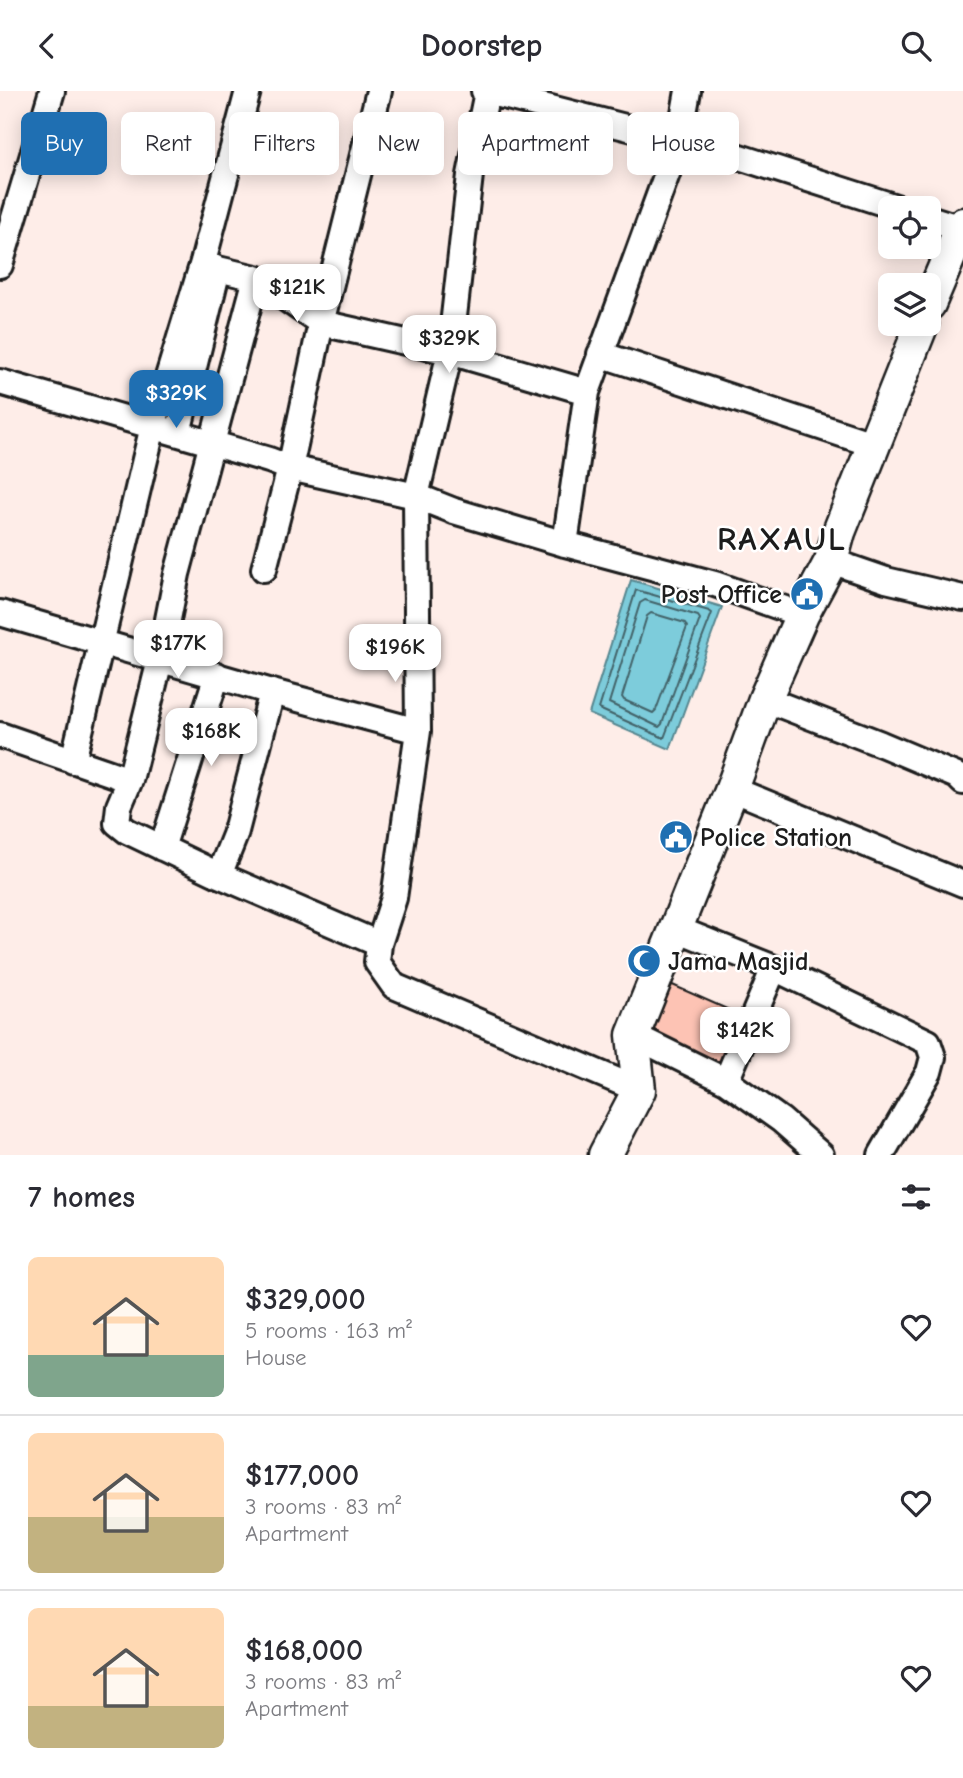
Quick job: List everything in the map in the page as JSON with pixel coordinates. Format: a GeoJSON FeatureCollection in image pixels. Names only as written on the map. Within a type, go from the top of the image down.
{"type":"FeatureCollection","features":[{"type":"Feature","properties":{"kind":"main road"},"geometry":{"type":"LineString","coordinates":[[941,276],[962,226]]}},
{"type":"Feature","properties":{"kind":"main road"},"geometry":{"type":"LineString","coordinates":[[605,1155],[639,1090],[633,1035],[732,789],[765,699],[802,615],[831,561],[839,532],[917,336]]}},
{"type":"Feature","properties":{"kind":"street"},"geometry":{"type":"LineString","coordinates":[[0,265],[52,91]]}},
{"type":"Feature","properties":{"kind":"street"},"geometry":{"type":"LineString","coordinates":[[178,433],[248,91]]}},
{"type":"Feature","properties":{"kind":"street"},"geometry":{"type":"LineString","coordinates":[[264,569],[290,468],[321,323],[379,91]]}},
{"type":"Feature","properties":{"kind":"street"},"geometry":{"type":"LineString","coordinates":[[627,123],[560,100],[485,91],[470,175],[450,352],[416,496],[418,731],[394,898],[379,944],[377,962],[394,986],[639,1090]]}},
{"type":"Feature","properties":{"kind":"street"},"geometry":{"type":"LineString","coordinates":[[684,112],[688,91]]}},
{"type":"Feature","properties":{"kind":"street"},"geometry":{"type":"LineString","coordinates":[[739,157],[878,202]]}},
{"type":"Feature","properties":{"kind":"street"},"geometry":{"type":"LineString","coordinates":[[565,544],[587,392],[666,175]]}},
{"type":"Feature","properties":{"kind":"street"},"geometry":{"type":"LineString","coordinates":[[941,221],[962,226]]}},
{"type":"Feature","properties":{"kind":"street"},"geometry":{"type":"LineString","coordinates":[[211,266],[256,278],[321,323],[450,352],[587,392]]}},
{"type":"Feature","properties":{"kind":"street"},"geometry":{"type":"LineString","coordinates":[[73,761],[153,426],[211,266]]}},
{"type":"Feature","properties":{"kind":"street"},"geometry":{"type":"LineString","coordinates":[[256,278],[177,575],[160,660],[130,780],[119,806],[117,823],[127,831],[219,875],[379,944]]}},
{"type":"Feature","properties":{"kind":"street"},"geometry":{"type":"LineString","coordinates":[[600,354],[875,445]]}},
{"type":"Feature","properties":{"kind":"street"},"geometry":{"type":"LineString","coordinates":[[0,382],[290,468],[416,496],[454,511],[715,585],[802,615]]}},
{"type":"Feature","properties":{"kind":"street"},"geometry":{"type":"LineString","coordinates":[[831,561],[886,580],[963,598]]}},
{"type":"Feature","properties":{"kind":"street"},"geometry":{"type":"LineString","coordinates":[[0,613],[272,692],[418,731]]}},
{"type":"Feature","properties":{"kind":"street"},"geometry":{"type":"LineString","coordinates":[[162,848],[217,675]]}},
{"type":"Feature","properties":{"kind":"street"},"geometry":{"type":"LineString","coordinates":[[219,875],[235,835],[272,692]]}},
{"type":"Feature","properties":{"kind":"street"},"geometry":{"type":"LineString","coordinates":[[765,699],[881,744],[957,776],[963,782]]}},
{"type":"Feature","properties":{"kind":"street"},"geometry":{"type":"LineString","coordinates":[[0,735],[130,780]]}},
{"type":"Feature","properties":{"kind":"street"},"geometry":{"type":"LineString","coordinates":[[732,789],[963,884]]}},
{"type":"Feature","properties":{"kind":"street"},"geometry":{"type":"LineString","coordinates":[[677,929],[774,968],[928,1042],[933,1057],[929,1072],[881,1155]]}},
{"type":"Feature","properties":{"kind":"street"},"geometry":{"type":"LineString","coordinates":[[726,1081],[774,968]]}},
{"type":"Feature","properties":{"kind":"street"},"geometry":{"type":"LineString","coordinates":[[633,1035],[726,1081],[781,1120],[821,1155]]}},
{"type":"Feature","properties":{"kind":"water"},"geometry":{"type":"Polygon","coordinates":[[[631,580],[722,607],[670,749],[589,714],[631,580]]]}},
{"type":"Feature","properties":{"kind":"building"},"geometry":{"type":"Polygon","coordinates":[[[668,983],[745,1017],[723,1066],[646,1032],[668,983]]]}},
{"type":"Feature","properties":{"kind":"place","name":"Post Office"},"geometry":{"type":"Point","coordinates":[807,594]}},
{"type":"Feature","properties":{"kind":"place","name":"Police Station"},"geometry":{"type":"Point","coordinates":[676,837]}},
{"type":"Feature","properties":{"kind":"place","name":"Jama Masjid"},"geometry":{"type":"Point","coordinates":[644,961]}},
{"type":"Feature","properties":{"kind":"district","name":"RAXAUL"},"geometry":{"type":"Point","coordinates":[782,538]}}]}
